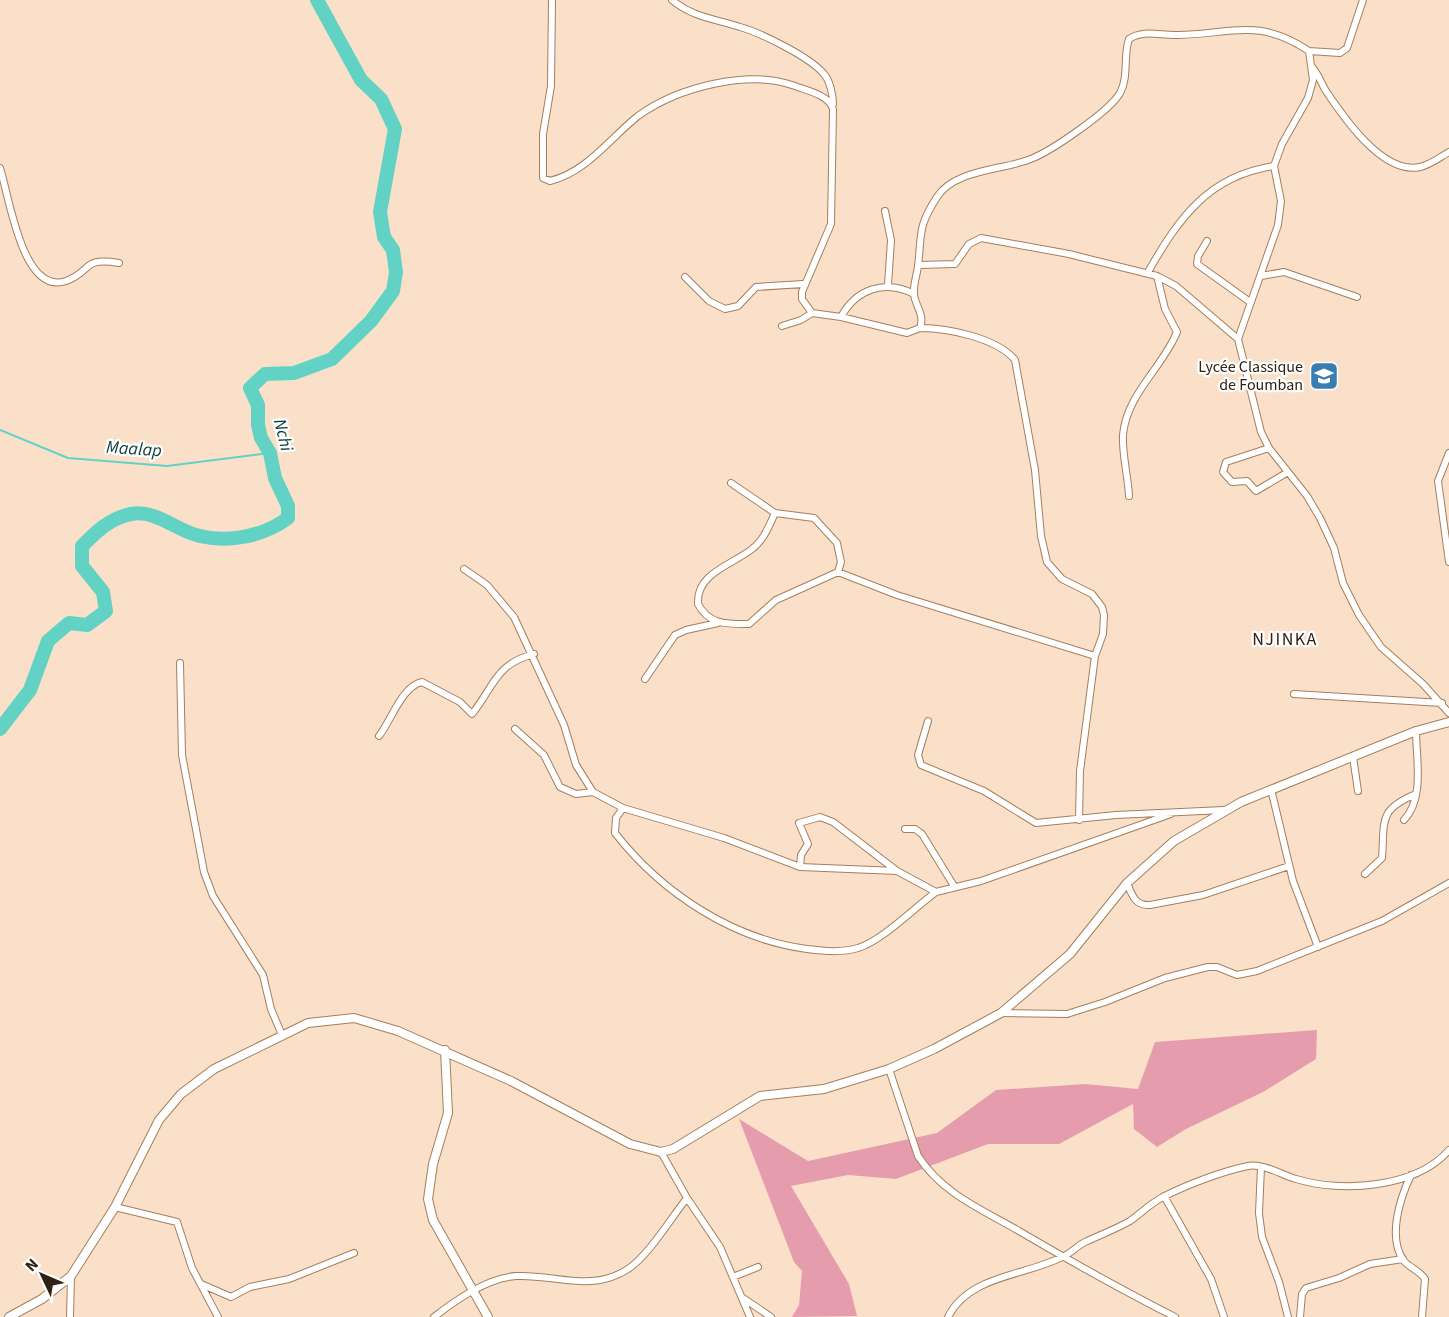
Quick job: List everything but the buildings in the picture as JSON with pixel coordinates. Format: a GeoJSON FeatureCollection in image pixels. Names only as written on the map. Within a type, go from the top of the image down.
{"type":"FeatureCollection","features":[{"type":"Feature","properties":{"kind":"main road"},"geometry":{"type":"LineString","coordinates":[[9,1317],[42,1299],[71,1276],[115,1206],[152,1133],[169,1106],[214,1069],[282,1035],[321,1020],[354,1018],[398,1031],[445,1050],[562,1107],[630,1144],[661,1152],[689,1141],[734,1109],[760,1096],[824,1089],[889,1069],[934,1049],[1001,1013],[1070,954],[1126,883],[1162,849],[1224,810],[1271,789],[1416,731],[1449,722]]}},
{"type":"Feature","properties":{"kind":"main road"},"geometry":{"type":"LineString","coordinates":[[445,1050],[448,1113],[433,1164],[428,1199],[433,1220],[488,1317]]}},
{"type":"Feature","properties":{"kind":"street"},"geometry":{"type":"LineString","coordinates":[[552,0],[551,86],[541,166],[543,178],[554,180],[581,166],[652,106],[717,83],[747,78],[777,81],[816,94],[832,105]]}},
{"type":"Feature","properties":{"kind":"street"},"geometry":{"type":"LineString","coordinates":[[672,0],[688,12],[749,30],[805,60],[819,69],[828,80],[832,105],[831,224],[803,284],[802,299],[812,313]]}},
{"type":"Feature","properties":{"kind":"street"},"geometry":{"type":"LineString","coordinates":[[920,328],[923,321],[914,294],[919,265],[920,231],[939,194],[963,178],[1031,159],[1088,123],[1118,96],[1124,77],[1128,39],[1144,33],[1179,35],[1244,28],[1284,38],[1309,51],[1340,53],[1347,48],[1363,0]]}},
{"type":"Feature","properties":{"kind":"street"},"geometry":{"type":"LineString","coordinates":[[1309,51],[1313,80],[1308,98],[1282,144],[1274,166],[1281,201],[1278,225],[1238,339],[1258,423],[1269,448],[1320,518],[1334,548],[1343,583],[1369,633],[1394,660],[1442,703],[1449,713]]}},
{"type":"Feature","properties":{"kind":"street"},"geometry":{"type":"LineString","coordinates":[[1312,66],[1322,77],[1324,88],[1352,124],[1386,160],[1409,168],[1421,167],[1449,152]]}},
{"type":"Feature","properties":{"kind":"street"},"geometry":{"type":"LineString","coordinates":[[1148,272],[1173,229],[1199,200],[1251,170],[1274,166]]}},
{"type":"Feature","properties":{"kind":"street"},"geometry":{"type":"LineString","coordinates":[[0,168],[25,256],[39,275],[62,282],[73,278],[91,262],[99,260],[119,263]]}},
{"type":"Feature","properties":{"kind":"street"},"geometry":{"type":"LineString","coordinates":[[885,211],[891,240],[888,285]]}},
{"type":"Feature","properties":{"kind":"street"},"geometry":{"type":"LineString","coordinates":[[919,265],[955,264],[969,244],[981,238],[1148,272],[1185,293],[1238,339]]}},
{"type":"Feature","properties":{"kind":"street"},"geometry":{"type":"LineString","coordinates":[[1207,241],[1198,256],[1197,264],[1250,302]]}},
{"type":"Feature","properties":{"kind":"street"},"geometry":{"type":"LineString","coordinates":[[1261,276],[1284,272],[1358,297]]}},
{"type":"Feature","properties":{"kind":"street"},"geometry":{"type":"LineString","coordinates":[[1130,496],[1124,446],[1126,422],[1145,383],[1177,332],[1165,309],[1157,276]]}},
{"type":"Feature","properties":{"kind":"street"},"geometry":{"type":"LineString","coordinates":[[685,277],[709,301],[725,309],[738,306],[756,287],[803,284]]}},
{"type":"Feature","properties":{"kind":"street"},"geometry":{"type":"LineString","coordinates":[[841,317],[850,301],[856,296],[888,285],[914,294]]}},
{"type":"Feature","properties":{"kind":"street"},"geometry":{"type":"LineString","coordinates":[[782,326],[801,320],[812,313],[841,317],[907,333],[920,328],[950,330],[998,346],[1015,360],[1035,470],[1041,536],[1047,562],[1062,579],[1092,594],[1102,607],[1104,625],[1095,656],[1080,771],[1078,820]]}},
{"type":"Feature","properties":{"kind":"street"},"geometry":{"type":"LineString","coordinates":[[1269,448],[1252,456],[1230,460],[1224,464],[1223,471],[1232,482],[1247,481],[1256,491],[1288,472]]}},
{"type":"Feature","properties":{"kind":"street"},"geometry":{"type":"LineString","coordinates":[[1449,453],[1438,481],[1449,562]]}},
{"type":"Feature","properties":{"kind":"street"},"geometry":{"type":"LineString","coordinates":[[731,483],[775,513],[814,518],[830,532],[840,550],[838,572]]}},
{"type":"Feature","properties":{"kind":"street"},"geometry":{"type":"LineString","coordinates":[[718,623],[702,612],[698,604],[700,586],[722,567],[761,541],[775,513]]}},
{"type":"Feature","properties":{"kind":"street"},"geometry":{"type":"LineString","coordinates":[[464,569],[487,585],[505,602],[534,654],[564,725],[576,765],[593,792],[622,808],[731,841],[800,867],[897,872]]}},
{"type":"Feature","properties":{"kind":"street"},"geometry":{"type":"LineString","coordinates":[[645,679],[675,635],[686,630],[718,623],[749,624],[776,600],[838,572],[897,595],[1095,656]]}},
{"type":"Feature","properties":{"kind":"street"},"geometry":{"type":"LineString","coordinates":[[379,736],[403,698],[417,683],[422,682],[460,702],[472,714],[504,667],[519,658],[534,654]]}},
{"type":"Feature","properties":{"kind":"street"},"geometry":{"type":"LineString","coordinates":[[180,663],[182,755],[204,872],[213,896],[263,975],[271,1009],[282,1035]]}},
{"type":"Feature","properties":{"kind":"street"},"geometry":{"type":"LineString","coordinates":[[1294,694],[1442,703]]}},
{"type":"Feature","properties":{"kind":"street"},"geometry":{"type":"LineString","coordinates":[[928,721],[918,755],[921,765],[984,791],[1030,821],[1224,810]]}},
{"type":"Feature","properties":{"kind":"street"},"geometry":{"type":"LineString","coordinates":[[515,729],[544,755],[560,787],[576,794],[593,792]]}},
{"type":"Feature","properties":{"kind":"street"},"geometry":{"type":"LineString","coordinates":[[1404,820],[1414,806],[1416,794],[1416,731]]}},
{"type":"Feature","properties":{"kind":"street"},"geometry":{"type":"LineString","coordinates":[[1353,757],[1358,791]]}},
{"type":"Feature","properties":{"kind":"street"},"geometry":{"type":"LineString","coordinates":[[1271,789],[1297,894],[1318,947]]}},
{"type":"Feature","properties":{"kind":"street"},"geometry":{"type":"LineString","coordinates":[[1365,874],[1382,858],[1381,834],[1385,819],[1398,802],[1416,794]]}},
{"type":"Feature","properties":{"kind":"street"},"geometry":{"type":"LineString","coordinates":[[622,808],[616,818],[615,833],[645,868],[717,920],[780,945],[823,951],[859,948],[878,937],[936,892],[981,881],[1171,814]]}},
{"type":"Feature","properties":{"kind":"street"},"geometry":{"type":"LineString","coordinates":[[800,867],[801,855],[808,844],[799,824],[820,817],[833,822],[897,872],[919,881],[936,892]]}},
{"type":"Feature","properties":{"kind":"street"},"geometry":{"type":"LineString","coordinates":[[905,829],[915,829],[929,843],[954,886]]}},
{"type":"Feature","properties":{"kind":"street"},"geometry":{"type":"LineString","coordinates":[[1126,883],[1136,902],[1150,905],[1203,896],[1289,866]]}},
{"type":"Feature","properties":{"kind":"street"},"geometry":{"type":"LineString","coordinates":[[1001,1013],[1067,1014],[1198,969],[1217,967],[1227,973],[1244,974],[1395,915],[1428,893],[1449,883]]}},
{"type":"Feature","properties":{"kind":"street"},"geometry":{"type":"LineString","coordinates":[[889,1069],[913,1145],[926,1167],[955,1196],[1062,1257],[1175,1317]]}},
{"type":"Feature","properties":{"kind":"street"},"geometry":{"type":"LineString","coordinates":[[948,1317],[966,1296],[990,1281],[1062,1257],[1083,1243],[1130,1221],[1164,1196],[1238,1169],[1251,1165],[1299,1180],[1337,1187],[1389,1181],[1411,1175],[1433,1166],[1449,1150]]}},
{"type":"Feature","properties":{"kind":"street"},"geometry":{"type":"LineString","coordinates":[[661,1152],[720,1247],[750,1317]]}},
{"type":"Feature","properties":{"kind":"street"},"geometry":{"type":"LineString","coordinates":[[1261,1167],[1259,1214],[1262,1237],[1279,1282],[1288,1317]]}},
{"type":"Feature","properties":{"kind":"street"},"geometry":{"type":"LineString","coordinates":[[1411,1175],[1396,1225],[1403,1259],[1425,1279],[1422,1317]]}},
{"type":"Feature","properties":{"kind":"street"},"geometry":{"type":"LineString","coordinates":[[1164,1196],[1210,1279],[1224,1317]]}},
{"type":"Feature","properties":{"kind":"street"},"geometry":{"type":"LineString","coordinates":[[434,1317],[473,1291],[516,1276],[582,1283],[596,1282],[621,1273],[638,1259],[687,1197]]}},
{"type":"Feature","properties":{"kind":"street"},"geometry":{"type":"LineString","coordinates":[[115,1206],[177,1222],[186,1252],[218,1317]]}},
{"type":"Feature","properties":{"kind":"street"},"geometry":{"type":"LineString","coordinates":[[201,1284],[231,1297],[250,1287],[290,1279],[354,1253]]}},
{"type":"Feature","properties":{"kind":"street"},"geometry":{"type":"LineString","coordinates":[[1300,1317],[1302,1294],[1306,1288],[1339,1278],[1359,1267],[1403,1259]]}},
{"type":"Feature","properties":{"kind":"street"},"geometry":{"type":"LineString","coordinates":[[733,1277],[758,1267]]}},
{"type":"Feature","properties":{"kind":"street"},"geometry":{"type":"LineString","coordinates":[[70,1317],[71,1276]]}},
{"type":"Feature","properties":{"kind":"street"},"geometry":{"type":"LineString","coordinates":[[740,1296],[771,1317]]}},
{"type":"Feature","properties":{"kind":"shaded area"},"geometry":{"type":"Polygon","coordinates":[[[1317,1030],[1316,1059],[1263,1092],[1186,1129],[1157,1147],[1134,1129],[1133,1104],[1059,1144],[988,1144],[896,1179],[848,1175],[791,1186],[849,1284],[857,1316],[792,1317],[799,1305],[802,1271],[794,1262],[739,1119],[808,1161],[937,1133],[996,1090],[1085,1084],[1138,1089],[1155,1042],[1317,1030]]]}},
{"type":"Feature","properties":{"kind":"waterway","name":"Nchi"},"geometry":{"type":"LineString","coordinates":[[0,729],[30,690],[48,641],[69,623],[87,625],[106,611],[103,592],[82,566],[82,546],[104,526],[123,516],[140,513],[158,518],[192,534],[223,539],[258,533],[288,518],[288,506],[275,478],[270,453],[261,438],[258,425],[258,405],[250,388],[265,374],[294,373],[332,359],[371,321],[393,291],[396,272],[393,250],[384,237],[380,212],[395,129],[381,99],[361,80],[317,0]]}},
{"type":"Feature","properties":{"kind":"waterway","name":"Maalap"},"geometry":{"type":"LineString","coordinates":[[0,430],[68,458],[167,466],[270,453]]}},
{"type":"Feature","properties":{"kind":"place","name":"Lycée Classique de Foumban"},"geometry":{"type":"Point","coordinates":[1324,376]}},
{"type":"Feature","properties":{"kind":"district","name":"NJINKA"},"geometry":{"type":"Point","coordinates":[1285,639]}}]}
